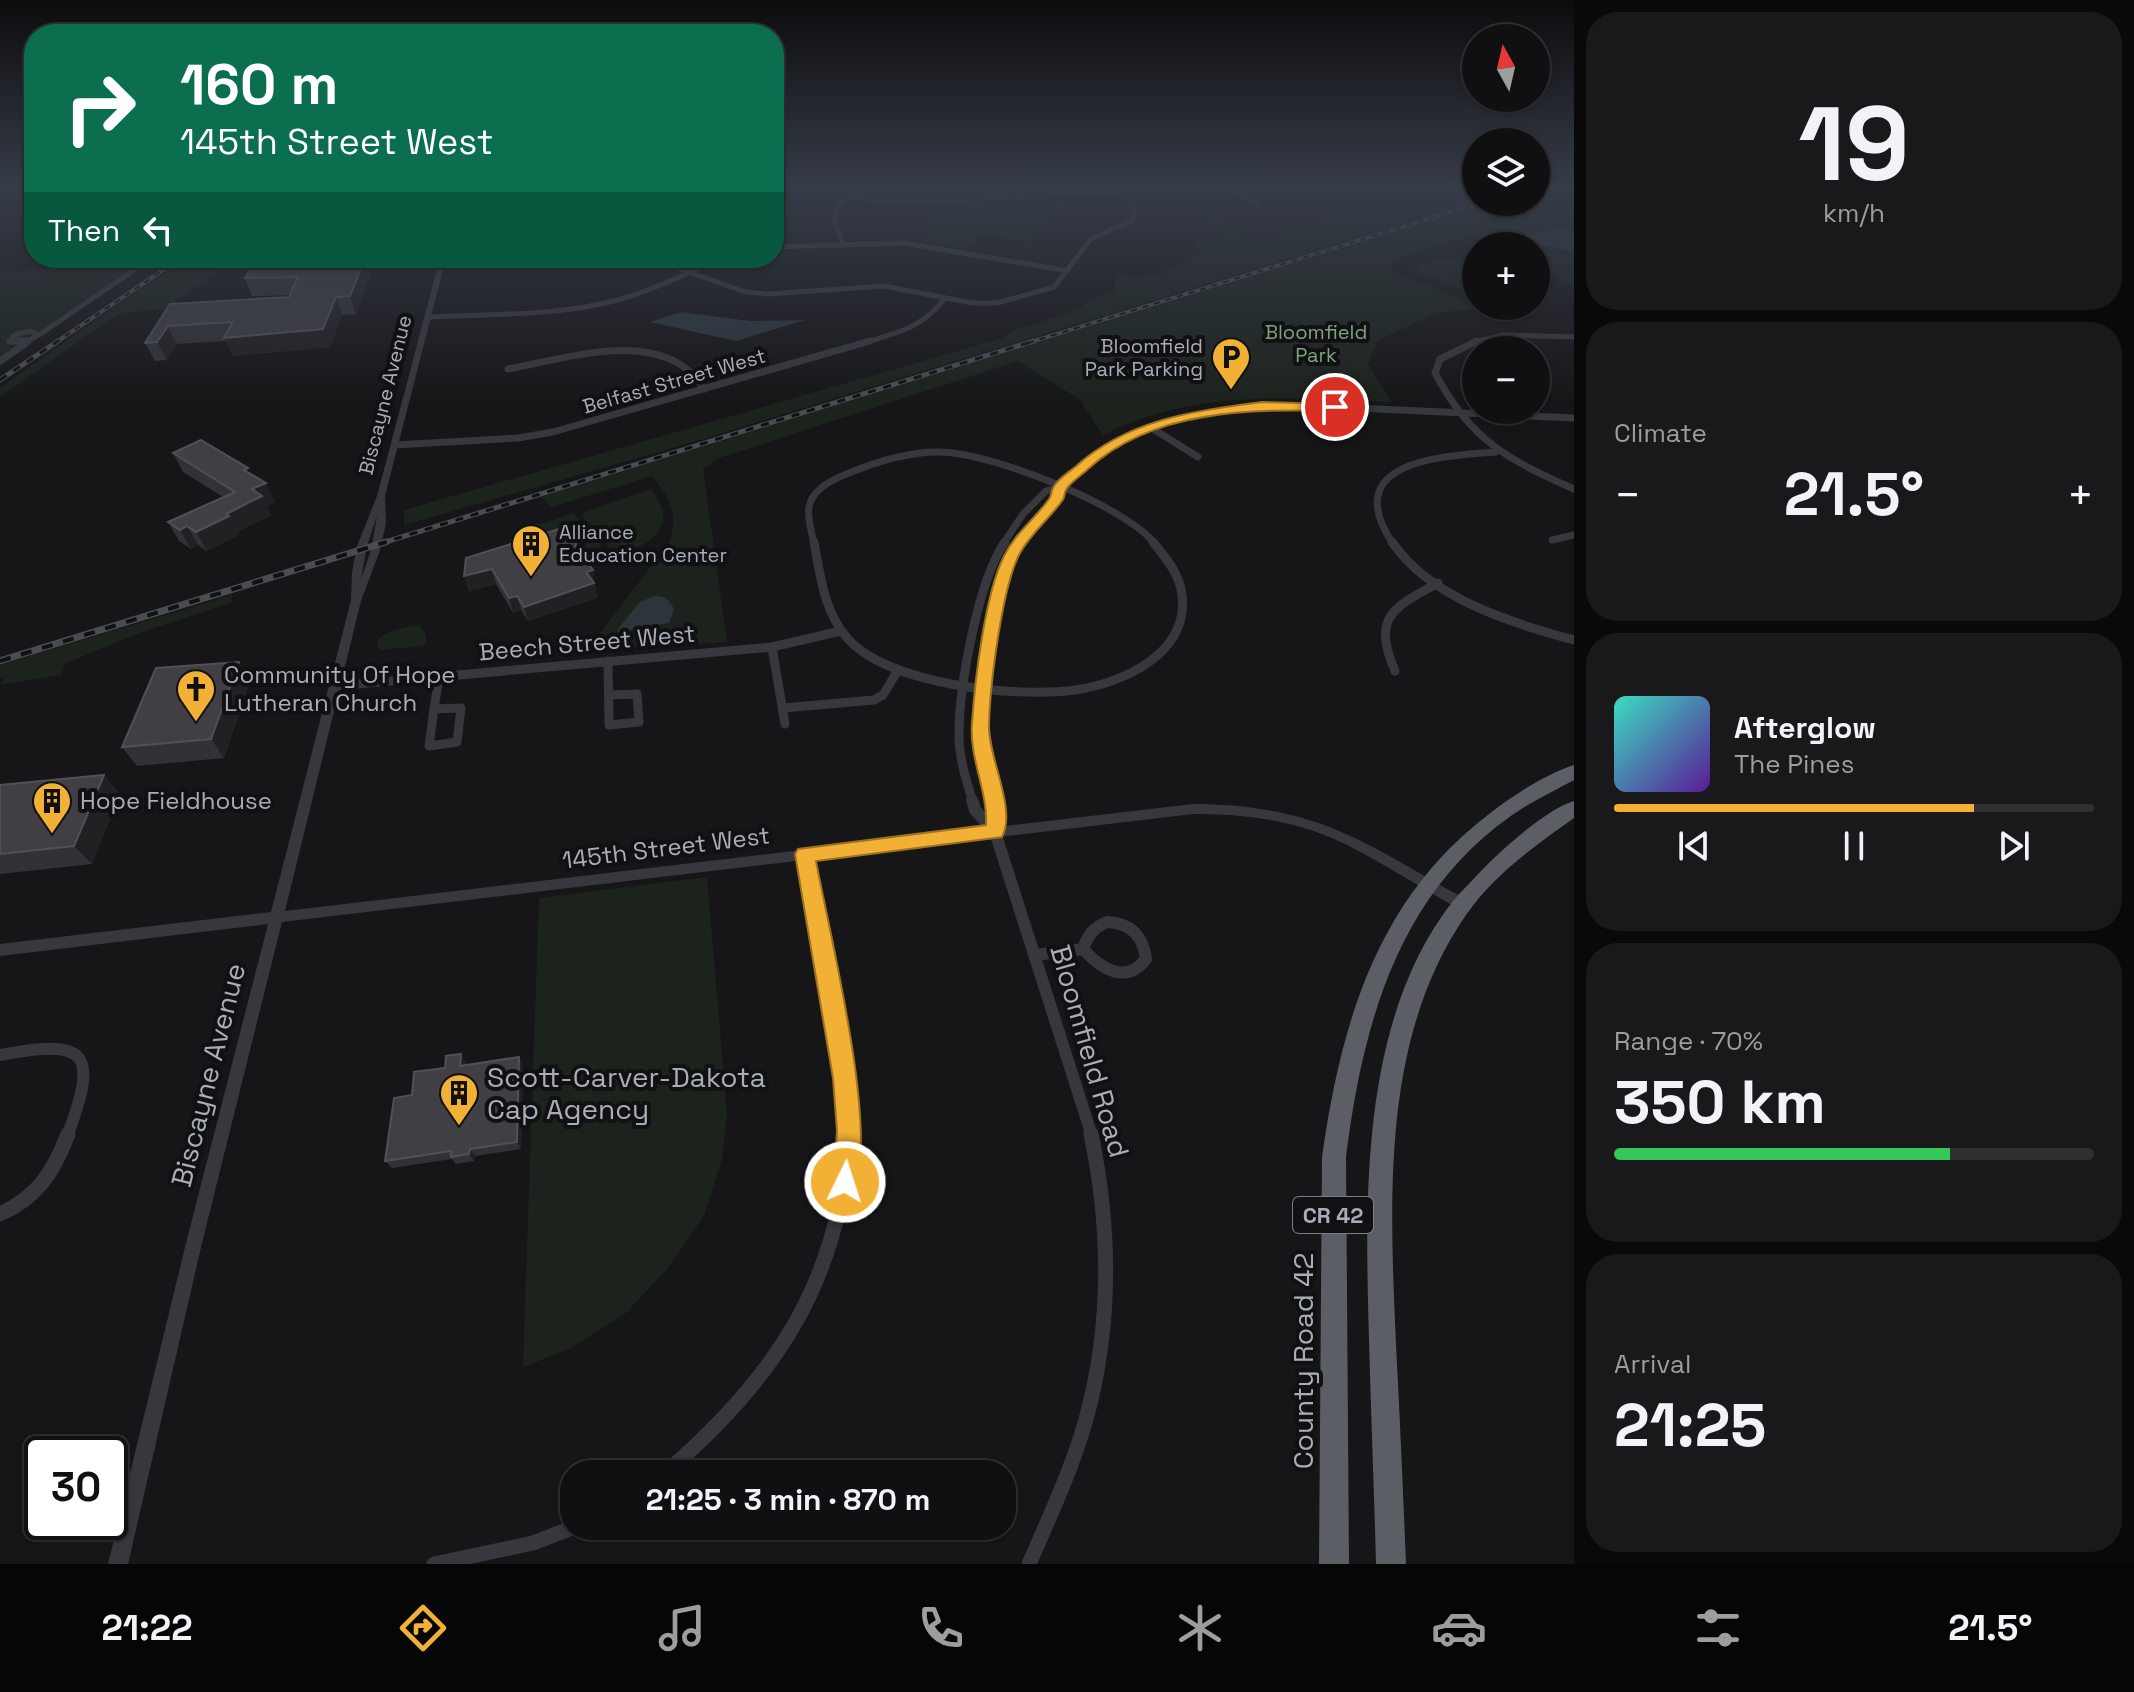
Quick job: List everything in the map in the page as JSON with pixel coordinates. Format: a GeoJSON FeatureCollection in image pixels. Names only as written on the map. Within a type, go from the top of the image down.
{"type":"FeatureCollection","features":[{"type":"Feature","properties":{"kind":"highway","name":"County Road 42"},"geometry":{"type":"LineString","coordinates":[[1334,1564],[1332,1231],[1339,1109],[1347,1064],[1372,982],[1394,935],[1427,886],[1467,840],[1505,810],[1574,772]]}},
{"type":"Feature","properties":{"kind":"highway","name":"CR 42"},"geometry":{"type":"LineString","coordinates":[[1391,1564],[1379,1224],[1383,1121],[1397,1045],[1418,981],[1439,937],[1461,903],[1519,844],[1574,808]]}},
{"type":"Feature","properties":{"kind":"street"},"geometry":{"type":"LineString","coordinates":[[998,259],[1068,271]]}},
{"type":"Feature","properties":{"kind":"street"},"geometry":{"type":"LineString","coordinates":[[674,268],[730,289],[752,293],[878,286],[978,303],[1010,301],[1054,287],[1077,259]]}},
{"type":"Feature","properties":{"kind":"street"},"geometry":{"type":"LineString","coordinates":[[1,360],[137,268]]}},
{"type":"Feature","properties":{"kind":"street","name":"Biscayne Avenue"},"geometry":{"type":"LineString","coordinates":[[118,1564],[194,1243],[356,601],[367,580],[376,544],[383,514],[381,496],[440,268]]}},
{"type":"Feature","properties":{"kind":"street"},"geometry":{"type":"LineString","coordinates":[[428,317],[587,306],[628,297],[698,268]]}},
{"type":"Feature","properties":{"kind":"street","name":"Belfast Street West"},"geometry":{"type":"LineString","coordinates":[[395,445],[541,435],[915,327],[932,316],[945,298]]}},
{"type":"Feature","properties":{"kind":"street"},"geometry":{"type":"LineString","coordinates":[[1,360],[11,339],[61,319]]}},
{"type":"Feature","properties":{"kind":"street"},"geometry":{"type":"LineString","coordinates":[[30,331],[39,335]]}},
{"type":"Feature","properties":{"kind":"street"},"geometry":{"type":"LineString","coordinates":[[1574,337],[1492,335],[1444,356],[1435,365],[1435,373],[1461,413],[1496,452],[1574,489]]}},
{"type":"Feature","properties":{"kind":"street"},"geometry":{"type":"LineString","coordinates":[[0,338],[30,341]]}},
{"type":"Feature","properties":{"kind":"street"},"geometry":{"type":"LineString","coordinates":[[508,369],[615,352],[646,353],[679,364],[705,389]]}},
{"type":"Feature","properties":{"kind":"street"},"geometry":{"type":"LineString","coordinates":[[995,832],[975,810],[963,768],[959,727],[964,684],[978,607],[992,563],[1023,514],[1046,491],[1059,488],[1108,447],[1150,427],[1198,413],[1274,405],[1574,418]]}},
{"type":"Feature","properties":{"kind":"street"},"geometry":{"type":"LineString","coordinates":[[1150,427],[1198,457]]}},
{"type":"Feature","properties":{"kind":"street"},"geometry":{"type":"LineString","coordinates":[[939,452],[990,460],[1059,488],[1112,510],[1158,544],[1175,568],[1184,605],[1180,624],[1171,641],[1156,657],[1107,683],[1052,692],[984,687],[898,670],[863,652],[841,631],[829,604],[807,506],[810,497],[822,485],[901,456],[939,452]]}},
{"type":"Feature","properties":{"kind":"street"},"geometry":{"type":"LineString","coordinates":[[1496,452],[1433,457],[1411,463],[1392,474],[1382,490],[1380,519],[1388,539],[1407,560],[1438,583],[1492,613],[1574,640]]}},
{"type":"Feature","properties":{"kind":"street"},"geometry":{"type":"LineString","coordinates":[[995,832],[997,808],[984,766],[980,736],[984,687],[1002,579],[1020,540],[1058,497],[1059,488]]}},
{"type":"Feature","properties":{"kind":"street"},"geometry":{"type":"LineString","coordinates":[[1552,540],[1574,535]]}},
{"type":"Feature","properties":{"kind":"street"},"geometry":{"type":"LineString","coordinates":[[1395,671],[1382,638],[1386,616],[1394,608],[1438,583]]}},
{"type":"Feature","properties":{"kind":"street","name":"Beech Street West"},"geometry":{"type":"LineString","coordinates":[[335,686],[772,647],[841,631]]}},
{"type":"Feature","properties":{"kind":"street"},"geometry":{"type":"LineString","coordinates":[[772,647],[785,724]]}},
{"type":"Feature","properties":{"kind":"street"},"geometry":{"type":"LineString","coordinates":[[608,661],[609,695],[610,726],[639,722],[637,694],[609,695]]}},
{"type":"Feature","properties":{"kind":"street"},"geometry":{"type":"LineString","coordinates":[[783,708],[874,700],[883,695],[898,670]]}},
{"type":"Feature","properties":{"kind":"street"},"geometry":{"type":"LineString","coordinates":[[433,709],[461,708],[457,742],[429,746],[433,709],[439,676]]}},
{"type":"Feature","properties":{"kind":"street","name":"145th Street West"},"geometry":{"type":"LineString","coordinates":[[0,950],[1193,809],[1257,812],[1320,828],[1352,842],[1461,903]]}},
{"type":"Feature","properties":{"kind":"street","name":"Bloomfield Road"},"geometry":{"type":"LineString","coordinates":[[995,832],[1089,1122],[1098,1163],[1108,1280],[1106,1323],[1085,1424],[1029,1564]]}},
{"type":"Feature","properties":{"kind":"street"},"geometry":{"type":"LineString","coordinates":[[682,1460],[741,1403],[779,1353],[811,1292],[832,1240],[845,1182],[848,1118],[845,1078],[805,854]]}},
{"type":"Feature","properties":{"kind":"street"},"geometry":{"type":"LineString","coordinates":[[1116,922],[1137,933],[1145,942],[1146,959],[1136,971],[1113,973],[1102,968],[1083,949],[1088,931],[1096,924],[1116,922]]}},
{"type":"Feature","properties":{"kind":"street"},"geometry":{"type":"LineString","coordinates":[[1035,955],[1083,949]]}},
{"type":"Feature","properties":{"kind":"street"},"geometry":{"type":"LineString","coordinates":[[0,1055],[59,1048],[78,1054],[85,1072],[85,1082],[51,1173],[27,1200],[0,1214]]}},
{"type":"Feature","properties":{"kind":"street"},"geometry":{"type":"LineString","coordinates":[[434,1564],[533,1543],[560,1533]]}},
{"type":"Feature","properties":{"kind":"green space"},"geometry":{"type":"Polygon","coordinates":[[[1188,259],[1288,259],[700,440],[404,525],[404,510],[1003,338],[1010,332],[1084,308],[1083,304],[1114,291],[1116,274],[1145,276],[1167,271],[1188,259]]]}},
{"type":"Feature","properties":{"kind":"green space","name":"Bloomfield Park"},"geometry":{"type":"Polygon","coordinates":[[[1307,259],[1400,259],[1387,269],[1462,300],[1462,310],[1437,313],[1378,340],[1368,364],[1391,402],[1281,398],[1208,403],[1172,409],[1103,435],[1080,400],[1018,361],[719,458],[703,469],[727,642],[683,645],[667,642],[596,653],[591,645],[669,543],[673,524],[671,507],[652,476],[552,507],[541,497],[1307,259]]]}},
{"type":"Feature","properties":{"kind":"green space"},"geometry":{"type":"Polygon","coordinates":[[[1550,259],[1574,259],[1574,288],[1550,275],[1550,259]]]}},
{"type":"Feature","properties":{"kind":"green space"},"geometry":{"type":"Polygon","coordinates":[[[1462,260],[1462,289],[1424,275],[1414,268],[1430,261],[1462,260]]]}},
{"type":"Feature","properties":{"kind":"green space"},"geometry":{"type":"Polygon","coordinates":[[[65,268],[139,268],[0,361],[0,272],[65,268]]]}},
{"type":"Feature","properties":{"kind":"green space"},"geometry":{"type":"Polygon","coordinates":[[[174,268],[229,268],[166,308],[118,314],[0,397],[0,388],[174,268]]]}},
{"type":"Feature","properties":{"kind":"green space"},"geometry":{"type":"Polygon","coordinates":[[[651,489],[663,513],[658,532],[641,546],[617,556],[583,517],[584,512],[651,489]]]}},
{"type":"Feature","properties":{"kind":"green space"},"geometry":{"type":"Polygon","coordinates":[[[574,513],[594,541],[600,541],[601,554],[586,555],[585,540],[572,527],[570,529],[578,538],[545,548],[531,527],[574,513]]]}},
{"type":"Feature","properties":{"kind":"green space"},"geometry":{"type":"Polygon","coordinates":[[[232,595],[231,603],[145,631],[66,663],[61,675],[0,685],[5,677],[0,678],[0,665],[232,595]]]}},
{"type":"Feature","properties":{"kind":"green space"},"geometry":{"type":"Polygon","coordinates":[[[419,625],[426,635],[422,646],[379,650],[377,641],[386,634],[419,625]]]}},
{"type":"Feature","properties":{"kind":"green space"},"geometry":{"type":"Polygon","coordinates":[[[707,877],[727,1114],[722,1159],[704,1216],[667,1269],[626,1313],[571,1348],[523,1367],[539,898],[707,877]]]}},
{"type":"Feature","properties":{"kind":"shaded area"},"geometry":{"type":"Polygon","coordinates":[[[681,312],[750,321],[805,320],[736,341],[650,322],[681,312]]]}},
{"type":"Feature","properties":{"kind":"shaded area"},"geometry":{"type":"Polygon","coordinates":[[[654,596],[664,597],[674,609],[669,623],[618,632],[640,602],[654,596]]]}},
{"type":"Feature","properties":{"kind":"building"},"geometry":{"type":"Polygon","coordinates":[[[251,268],[361,268],[350,296],[336,297],[323,329],[224,338],[233,322],[168,326],[157,342],[145,343],[170,304],[289,297],[298,277],[245,278],[251,268]]]}},
{"type":"Feature","properties":{"kind":"building"},"geometry":{"type":"Polygon","coordinates":[[[201,440],[248,468],[244,470],[266,483],[252,489],[262,496],[226,514],[229,516],[196,532],[187,526],[180,530],[168,522],[235,492],[173,453],[201,440]]]}},
{"type":"Feature","properties":{"kind":"building","name":"Alliance Education Center"},"geometry":{"type":"Polygon","coordinates":[[[575,524],[576,546],[593,570],[586,572],[594,583],[524,607],[517,596],[509,598],[492,569],[464,576],[466,558],[575,524]]]}},
{"type":"Feature","properties":{"kind":"building"},"geometry":{"type":"Polygon","coordinates":[[[239,662],[211,739],[122,747],[156,668],[239,662]]]}},
{"type":"Feature","properties":{"kind":"building"},"geometry":{"type":"Polygon","coordinates":[[[104,775],[74,846],[0,854],[0,785],[104,775]]]}},
{"type":"Feature","properties":{"kind":"building","name":"Scott-Carver-Dakota Cap Agency"},"geometry":{"type":"Polygon","coordinates":[[[461,1054],[460,1066],[519,1057],[517,1142],[470,1149],[469,1154],[451,1157],[451,1151],[385,1161],[394,1098],[412,1095],[414,1072],[445,1068],[446,1056],[461,1054]]]}},
{"type":"Feature","properties":{"kind":"railway"},"geometry":{"type":"LineString","coordinates":[[1028,343],[1299,259]]}},
{"type":"Feature","properties":{"kind":"railway"},"geometry":{"type":"LineString","coordinates":[[55,343],[166,268]]}},
{"type":"Feature","properties":{"kind":"railway"},"geometry":{"type":"LineString","coordinates":[[0,380],[58,341]]}},
{"type":"Feature","properties":{"kind":"railway"},"geometry":{"type":"LineString","coordinates":[[379,544],[1034,341]]}},
{"type":"Feature","properties":{"kind":"railway"},"geometry":{"type":"LineString","coordinates":[[0,661],[386,542]]}},
{"type":"Feature","properties":{"kind":"place","name":"Bloomfield Park Parking"},"geometry":{"type":"Point","coordinates":[1231,391]}},
{"type":"Feature","properties":{"kind":"place","name":"Alliance Education Center"},"geometry":{"type":"Point","coordinates":[531,578]}},
{"type":"Feature","properties":{"kind":"place","name":"Community Of Hope Lutheran Church"},"geometry":{"type":"Point","coordinates":[196,723]}},
{"type":"Feature","properties":{"kind":"place","name":"Hope Fieldhouse"},"geometry":{"type":"Point","coordinates":[52,835]}},
{"type":"Feature","properties":{"kind":"place","name":"Scott-Carver-Dakota Cap Agency"},"geometry":{"type":"Point","coordinates":[459,1127]}},
{"type":"Feature","properties":{"kind":"route"},"geometry":{"type":"LineString","coordinates":[[845,1182],[849,1131],[845,1078],[805,854],[995,832],[997,808],[982,757],[980,726],[998,592],[1011,556],[1028,528],[1058,497],[1059,488],[1093,457],[1142,429],[1185,416],[1262,406],[1335,407]]}}]}
